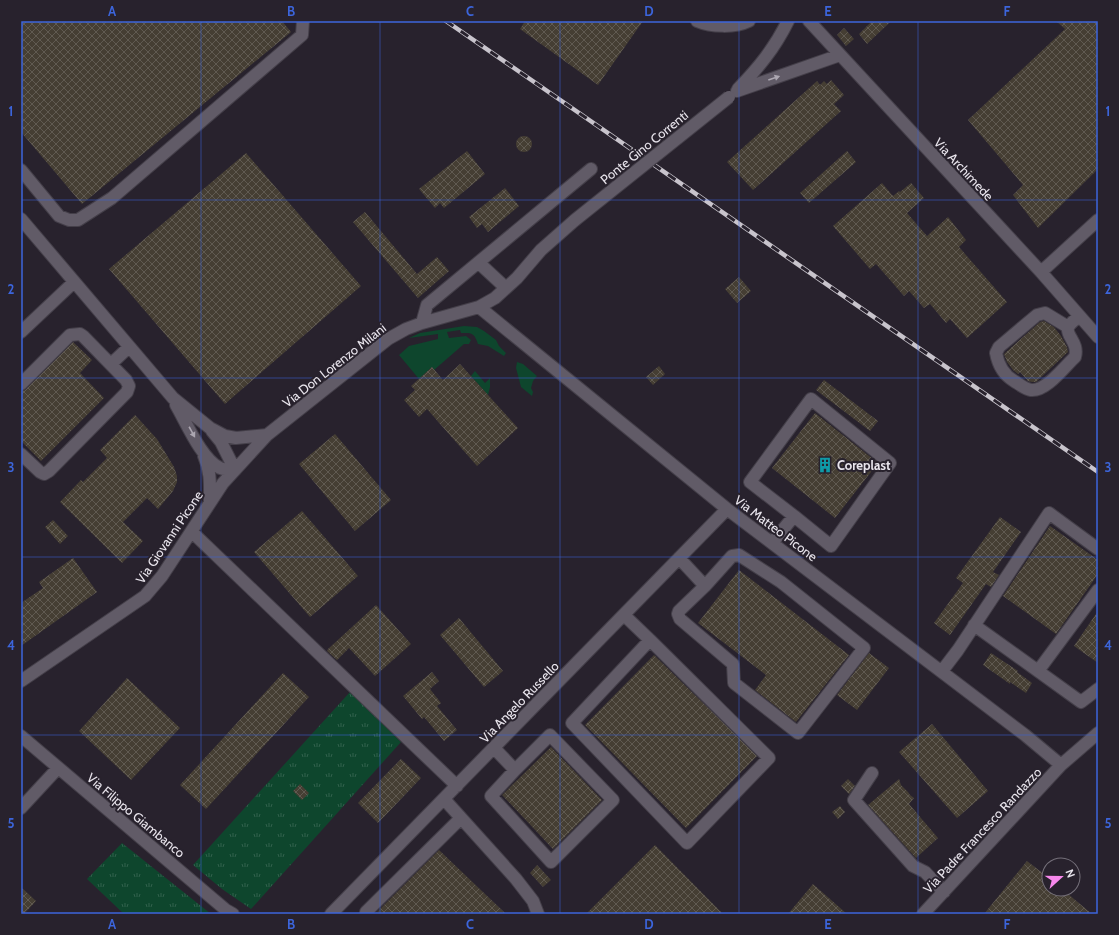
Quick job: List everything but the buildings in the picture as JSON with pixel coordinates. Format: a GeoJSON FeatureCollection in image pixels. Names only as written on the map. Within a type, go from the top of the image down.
{"type":"FeatureCollection","features":[{"type":"Feature","properties":{"kind":"street"},"geometry":{"type":"LineString","coordinates":[[21,170],[59,216],[69,220],[78,220],[112,198],[302,35],[303,21]]}},
{"type":"Feature","properties":{"kind":"street"},"geometry":{"type":"LineString","coordinates":[[697,21],[722,26],[742,24],[749,21]]}},
{"type":"Feature","properties":{"kind":"street"},"geometry":{"type":"LineString","coordinates":[[733,94],[762,64],[778,41],[788,21]]}},
{"type":"Feature","properties":{"kind":"street","name":"Via Archimede"},"geometry":{"type":"LineString","coordinates":[[809,21],[1041,272],[1098,337]]}},
{"type":"Feature","properties":{"kind":"street"},"geometry":{"type":"LineString","coordinates":[[733,94],[840,54]]}},
{"type":"Feature","properties":{"kind":"street","name":"Ponte Gino Correnti"},"geometry":{"type":"LineString","coordinates":[[575,220],[733,94]]}},
{"type":"Feature","properties":{"kind":"street"},"geometry":{"type":"LineString","coordinates":[[422,324],[427,305],[591,168]]}},
{"type":"Feature","properties":{"kind":"street"},"geometry":{"type":"LineString","coordinates":[[21,219],[173,398],[210,428],[225,436],[236,438],[267,435]]}},
{"type":"Feature","properties":{"kind":"street","name":"Via Don Lorenzo Milani"},"geometry":{"type":"LineString","coordinates":[[235,470],[267,435],[388,339],[406,329],[479,307],[495,298],[540,250],[575,220]]}},
{"type":"Feature","properties":{"kind":"street"},"geometry":{"type":"LineString","coordinates":[[1041,272],[1098,220]]}},
{"type":"Feature","properties":{"kind":"street"},"geometry":{"type":"LineString","coordinates":[[479,262],[506,288]]}},
{"type":"Feature","properties":{"kind":"street"},"geometry":{"type":"LineString","coordinates":[[21,332],[74,282]]}},
{"type":"Feature","properties":{"kind":"street","name":"Via Matteo Picone"},"geometry":{"type":"LineString","coordinates":[[479,307],[727,509],[942,671],[1025,735],[1061,765]]}},
{"type":"Feature","properties":{"kind":"street"},"geometry":{"type":"LineString","coordinates":[[1068,327],[1045,313],[1037,315],[999,347],[996,353],[997,361],[1004,372],[1012,380],[1032,390],[1052,381],[1075,357],[1076,346],[1067,330],[1079,316]]}},
{"type":"Feature","properties":{"kind":"street"},"geometry":{"type":"LineString","coordinates":[[21,384],[70,335],[80,334],[126,380],[128,386],[127,392],[49,471],[44,474],[40,472],[21,454]]}},
{"type":"Feature","properties":{"kind":"street"},"geometry":{"type":"LineString","coordinates":[[111,364],[129,347]]}},
{"type":"Feature","properties":{"kind":"street"},"geometry":{"type":"LineString","coordinates":[[173,398],[208,465],[210,502]]}},
{"type":"Feature","properties":{"kind":"street"},"geometry":{"type":"LineString","coordinates":[[811,399],[890,463],[830,546],[794,516],[750,482],[811,399]]}},
{"type":"Feature","properties":{"kind":"street"},"geometry":{"type":"LineString","coordinates":[[210,428],[221,442],[235,470]]}},
{"type":"Feature","properties":{"kind":"street"},"geometry":{"type":"LineString","coordinates":[[202,451],[212,463],[222,468],[235,470]]}},
{"type":"Feature","properties":{"kind":"street","name":"Via Giovanni Picone"},"geometry":{"type":"LineString","coordinates":[[21,681],[145,596],[162,576],[223,483],[235,470]]}},
{"type":"Feature","properties":{"kind":"street","name":"Via Angelo Russello"},"geometry":{"type":"LineString","coordinates":[[331,914],[727,509]]}},
{"type":"Feature","properties":{"kind":"street"},"geometry":{"type":"LineString","coordinates":[[942,671],[1049,513],[1098,549]]}},
{"type":"Feature","properties":{"kind":"street"},"geometry":{"type":"LineString","coordinates":[[772,543],[794,516]]}},
{"type":"Feature","properties":{"kind":"street"},"geometry":{"type":"LineString","coordinates":[[192,532],[457,786]]}},
{"type":"Feature","properties":{"kind":"street"},"geometry":{"type":"LineString","coordinates":[[739,555],[781,582],[864,648],[798,733],[734,683],[733,664],[680,618],[678,614],[679,611],[705,586],[732,556],[739,555]]}},
{"type":"Feature","properties":{"kind":"street"},"geometry":{"type":"LineString","coordinates":[[679,558],[705,586]]}},
{"type":"Feature","properties":{"kind":"street"},"geometry":{"type":"LineString","coordinates":[[1038,671],[1098,590]]}},
{"type":"Feature","properties":{"kind":"street"},"geometry":{"type":"LineString","coordinates":[[624,615],[650,640],[769,758],[687,843],[572,723],[650,640]]}},
{"type":"Feature","properties":{"kind":"street"},"geometry":{"type":"LineString","coordinates":[[974,625],[1081,702],[1098,689]]}},
{"type":"Feature","properties":{"kind":"street","name":"Via Padre Francesco Randazzo"},"geometry":{"type":"LineString","coordinates":[[923,914],[1061,765],[1098,733]]}},
{"type":"Feature","properties":{"kind":"street"},"geometry":{"type":"LineString","coordinates":[[550,735],[614,800],[551,862],[491,796],[515,770],[550,735]]}},
{"type":"Feature","properties":{"kind":"street","name":"Via Filippo Giambanco"},"geometry":{"type":"LineString","coordinates":[[21,736],[226,910],[233,914]]}},
{"type":"Feature","properties":{"kind":"street"},"geometry":{"type":"LineString","coordinates":[[494,748],[515,770]]}},
{"type":"Feature","properties":{"kind":"street"},"geometry":{"type":"LineString","coordinates":[[21,808],[58,768]]}},
{"type":"Feature","properties":{"kind":"street"},"geometry":{"type":"LineString","coordinates":[[872,773],[854,800],[913,866],[925,872],[944,892]]}},
{"type":"Feature","properties":{"kind":"street"},"geometry":{"type":"LineString","coordinates":[[444,799],[516,879],[533,901],[538,914]]}},
{"type":"Feature","properties":{"kind":"street"},"geometry":{"type":"LineString","coordinates":[[368,914],[366,912],[461,818]]}},
{"type":"Feature","properties":{"kind":"green space"},"geometry":{"type":"Polygon","coordinates":[[[464,326],[477,327],[496,340],[499,346],[506,353],[504,356],[488,346],[478,344],[472,334],[461,333],[460,330],[447,332],[449,338],[466,336],[471,340],[469,344],[464,344],[434,370],[432,367],[419,379],[399,355],[409,346],[438,339],[438,334],[409,338],[420,333],[464,326]]]}},
{"type":"Feature","properties":{"kind":"green space"},"geometry":{"type":"Polygon","coordinates":[[[517,362],[523,364],[537,376],[533,381],[531,388],[533,392],[532,396],[521,387],[516,368],[517,362]]]}},
{"type":"Feature","properties":{"kind":"green space"},"geometry":{"type":"Polygon","coordinates":[[[475,371],[485,383],[490,378],[488,395],[471,376],[475,371]]]}},
{"type":"Feature","properties":{"kind":"green space"},"geometry":{"type":"Polygon","coordinates":[[[350,692],[401,742],[251,909],[222,889],[193,865],[350,692]]]}},
{"type":"Feature","properties":{"kind":"green space"},"geometry":{"type":"Polygon","coordinates":[[[122,843],[211,914],[124,914],[87,879],[122,843]]]}},
{"type":"Feature","properties":{"kind":"railway"},"geometry":{"type":"LineString","coordinates":[[446,21],[1098,472]]}},
{"type":"Feature","properties":{"kind":"place","name":"Coreplast"},"geometry":{"type":"Point","coordinates":[825,465]}}]}
